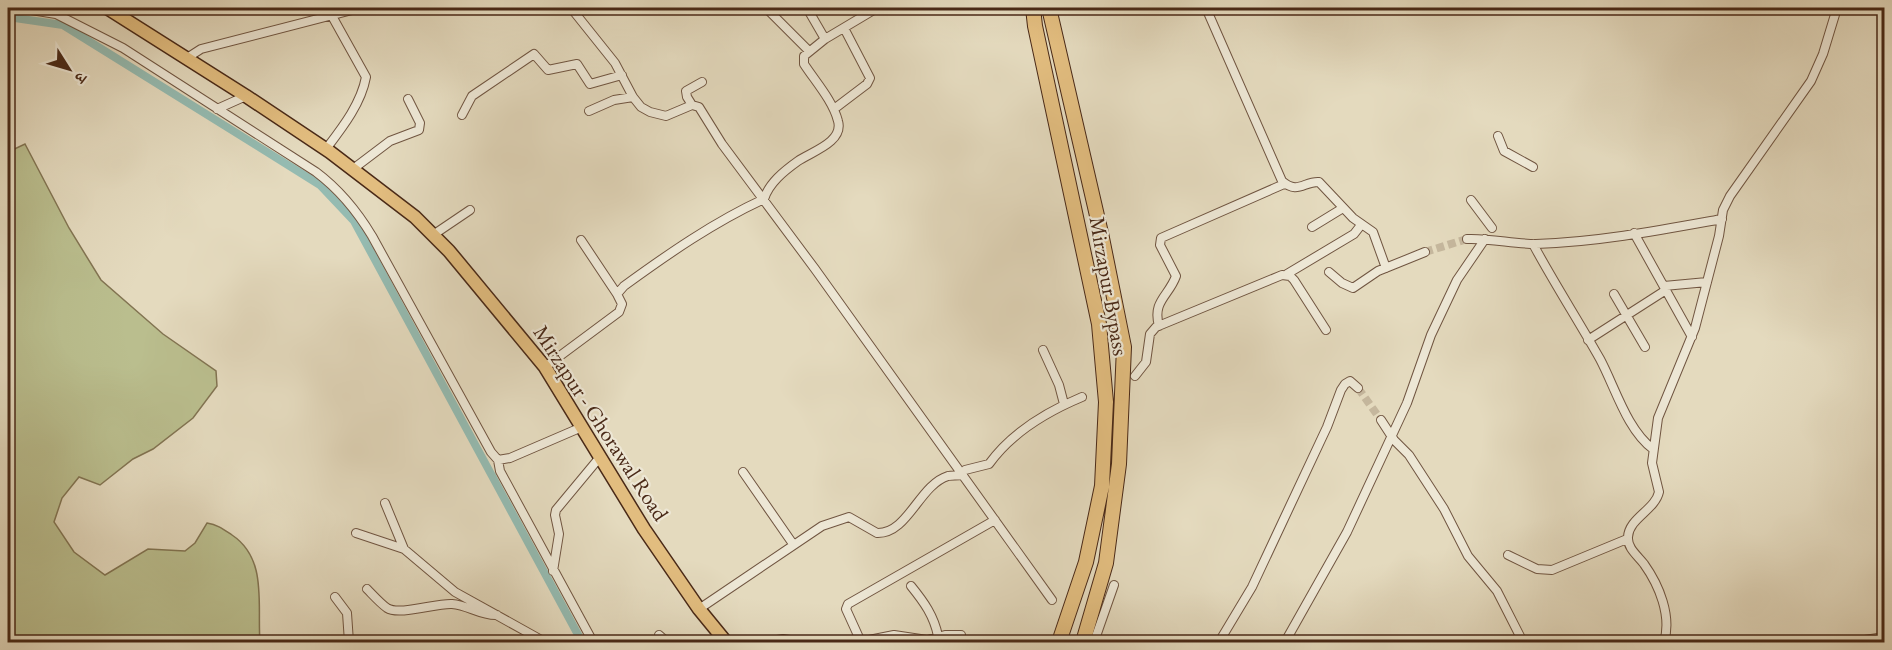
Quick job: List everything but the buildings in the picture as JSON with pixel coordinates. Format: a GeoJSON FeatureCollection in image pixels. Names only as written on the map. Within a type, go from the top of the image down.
{"type":"FeatureCollection","features":[{"type":"Feature","properties":{"kind":"highway","name":"Mirzapur Bypass"},"geometry":{"type":"LineString","coordinates":[[1033,8],[1099,324],[1106,402],[1102,486],[1086,562],[1059,642]]}},
{"type":"Feature","properties":{"kind":"highway"},"geometry":{"type":"LineString","coordinates":[[1049,8],[1101,232],[1124,347],[1119,464],[1106,563],[1083,642]]}},
{"type":"Feature","properties":{"kind":"main road","name":"Mirzapur - Ghorawal Road"},"geometry":{"type":"LineString","coordinates":[[107,8],[326,149],[415,217],[433,235],[469,274],[545,367],[644,529],[699,609],[726,642]]}},
{"type":"Feature","properties":{"kind":"street"},"geometry":{"type":"LineString","coordinates":[[8,8],[56,14],[123,48],[325,179],[343,194],[360,216],[491,452],[498,460],[500,471],[593,642]]}},
{"type":"Feature","properties":{"kind":"street"},"geometry":{"type":"LineString","coordinates":[[187,58],[201,49],[360,8]]}},
{"type":"Feature","properties":{"kind":"street"},"geometry":{"type":"LineString","coordinates":[[570,8],[622,75],[633,97],[642,107],[661,116],[692,105],[699,107],[723,144],[1052,600]]}},
{"type":"Feature","properties":{"kind":"street"},"geometry":{"type":"LineString","coordinates":[[766,8],[809,51]]}},
{"type":"Feature","properties":{"kind":"street"},"geometry":{"type":"LineString","coordinates":[[807,8],[825,39]]}},
{"type":"Feature","properties":{"kind":"street"},"geometry":{"type":"LineString","coordinates":[[617,294],[624,286],[689,241],[740,210],[764,199],[767,189],[784,171],[826,144],[837,133],[838,121],[834,109],[804,64],[804,56],[825,39],[877,8]]}},
{"type":"Feature","properties":{"kind":"street"},"geometry":{"type":"LineString","coordinates":[[1206,8],[1284,184]]}},
{"type":"Feature","properties":{"kind":"street"},"geometry":{"type":"LineString","coordinates":[[1664,642],[1667,624],[1663,601],[1656,585],[1630,548],[1627,539],[1634,525],[1658,497],[1659,492],[1652,463],[1658,418],[1692,337],[1719,236],[1723,210],[1730,195],[1811,81],[1823,54],[1837,8]]}},
{"type":"Feature","properties":{"kind":"street"},"geometry":{"type":"LineString","coordinates":[[326,149],[357,104],[366,77],[332,16]]}},
{"type":"Feature","properties":{"kind":"street"},"geometry":{"type":"LineString","coordinates":[[834,109],[867,84],[870,78],[844,28]]}},
{"type":"Feature","properties":{"kind":"street"},"geometry":{"type":"LineString","coordinates":[[462,115],[472,96],[534,54],[549,70],[577,64],[590,84],[622,75]]}},
{"type":"Feature","properties":{"kind":"street"},"geometry":{"type":"LineString","coordinates":[[692,105],[686,93],[702,82]]}},
{"type":"Feature","properties":{"kind":"street"},"geometry":{"type":"LineString","coordinates":[[217,109],[246,96]]}},
{"type":"Feature","properties":{"kind":"street"},"geometry":{"type":"LineString","coordinates":[[589,111],[614,100],[633,97]]}},
{"type":"Feature","properties":{"kind":"street"},"geometry":{"type":"LineString","coordinates":[[353,169],[390,141],[419,129],[420,123],[408,99]]}},
{"type":"Feature","properties":{"kind":"street"},"geometry":{"type":"LineString","coordinates":[[1498,136],[1504,151],[1533,167]]}},
{"type":"Feature","properties":{"kind":"street"},"geometry":{"type":"LineString","coordinates":[[1159,326],[1158,307],[1176,276],[1160,245],[1161,238],[1284,184],[1297,188],[1320,182],[1343,208],[1373,232],[1386,268]]}},
{"type":"Feature","properties":{"kind":"street"},"geometry":{"type":"LineString","coordinates":[[1471,200],[1492,228]]}},
{"type":"Feature","properties":{"kind":"street"},"geometry":{"type":"LineString","coordinates":[[1312,227],[1343,208]]}},
{"type":"Feature","properties":{"kind":"street"},"geometry":{"type":"LineString","coordinates":[[433,235],[470,210]]}},
{"type":"Feature","properties":{"kind":"street"},"geometry":{"type":"LineString","coordinates":[[1467,239],[1533,244],[1579,242],[1722,219]]}},
{"type":"Feature","properties":{"kind":"street"},"geometry":{"type":"LineString","coordinates":[[1135,376],[1148,357],[1150,334],[1159,326],[1287,274],[1354,234],[1362,225]]}},
{"type":"Feature","properties":{"kind":"street"},"geometry":{"type":"LineString","coordinates":[[1634,233],[1692,337]]}},
{"type":"Feature","properties":{"kind":"street"},"geometry":{"type":"LineString","coordinates":[[1285,642],[1347,532],[1407,403],[1431,335],[1457,280],[1485,239]]}},
{"type":"Feature","properties":{"kind":"street"},"geometry":{"type":"LineString","coordinates":[[545,367],[619,312],[622,304],[581,240]]}},
{"type":"Feature","properties":{"kind":"street"},"geometry":{"type":"LineString","coordinates":[[1533,244],[1637,432],[1653,449]]}},
{"type":"Feature","properties":{"kind":"street"},"geometry":{"type":"LineString","coordinates":[[1329,272],[1342,283],[1353,288],[1386,268],[1425,252]]}},
{"type":"Feature","properties":{"kind":"street"},"geometry":{"type":"LineString","coordinates":[[1287,274],[1294,280],[1326,330]]}},
{"type":"Feature","properties":{"kind":"street"},"geometry":{"type":"LineString","coordinates":[[1588,340],[1665,288],[1707,282]]}},
{"type":"Feature","properties":{"kind":"street"},"geometry":{"type":"LineString","coordinates":[[1614,294],[1645,347]]}},
{"type":"Feature","properties":{"kind":"street"},"geometry":{"type":"LineString","coordinates":[[1043,350],[1059,385],[1064,404]]}},
{"type":"Feature","properties":{"kind":"street"},"geometry":{"type":"LineString","coordinates":[[1219,642],[1252,587],[1312,460],[1341,390],[1350,381],[1358,388]]}},
{"type":"Feature","properties":{"kind":"street"},"geometry":{"type":"LineString","coordinates":[[962,476],[965,470],[989,464],[998,452],[1042,416],[1082,397]]}},
{"type":"Feature","properties":{"kind":"street"},"geometry":{"type":"LineString","coordinates":[[1381,420],[1397,444],[1409,455],[1444,509],[1468,556],[1497,591],[1523,642]]}},
{"type":"Feature","properties":{"kind":"street"},"geometry":{"type":"LineString","coordinates":[[498,460],[510,458],[582,427]]}},
{"type":"Feature","properties":{"kind":"street"},"geometry":{"type":"LineString","coordinates":[[554,571],[558,534],[556,510],[600,457]]}},
{"type":"Feature","properties":{"kind":"street"},"geometry":{"type":"LineString","coordinates":[[742,472],[793,544]]}},
{"type":"Feature","properties":{"kind":"street"},"geometry":{"type":"LineString","coordinates":[[699,609],[822,526],[849,517],[877,533],[882,533],[901,522],[934,483],[949,476],[962,476]]}},
{"type":"Feature","properties":{"kind":"street"},"geometry":{"type":"LineString","coordinates":[[385,503],[404,549]]}},
{"type":"Feature","properties":{"kind":"street"},"geometry":{"type":"LineString","coordinates":[[962,635],[938,636],[927,640],[894,635],[860,642],[846,609],[848,604],[995,520]]}},
{"type":"Feature","properties":{"kind":"street"},"geometry":{"type":"LineString","coordinates":[[356,533],[404,549],[455,592],[545,642]]}},
{"type":"Feature","properties":{"kind":"street"},"geometry":{"type":"LineString","coordinates":[[1508,555],[1537,569],[1552,570],[1627,539]]}},
{"type":"Feature","properties":{"kind":"street"},"geometry":{"type":"LineString","coordinates":[[1094,642],[1114,585]]}},
{"type":"Feature","properties":{"kind":"street"},"geometry":{"type":"LineString","coordinates":[[911,586],[927,606],[938,636]]}},
{"type":"Feature","properties":{"kind":"street"},"geometry":{"type":"LineString","coordinates":[[367,589],[387,608],[393,610],[451,604],[483,615],[499,615]]}},
{"type":"Feature","properties":{"kind":"street"},"geometry":{"type":"LineString","coordinates":[[335,597],[346,614],[349,642]]}},
{"type":"Feature","properties":{"kind":"street"},"geometry":{"type":"LineString","coordinates":[[659,635],[667,642]]}},
{"type":"Feature","properties":{"kind":"street"},"geometry":{"type":"LineString","coordinates":[[1852,642],[1884,637]]}},
{"type":"Feature","properties":{"kind":"street"},"geometry":{"type":"LineString","coordinates":[[765,642],[783,639],[804,642]]}},
{"type":"Feature","properties":{"kind":"green space"},"geometry":{"type":"Polygon","coordinates":[[[25,144],[69,228],[101,280],[163,334],[216,371],[217,386],[193,418],[153,449],[133,459],[100,485],[79,477],[62,498],[54,522],[74,552],[105,575],[148,549],[185,551],[195,543],[207,523],[223,529],[243,545],[256,570],[260,642],[8,642],[8,152],[25,144]]]}},
{"type":"Feature","properties":{"kind":"waterway"},"geometry":{"type":"LineString","coordinates":[[8,17],[63,25],[320,185],[354,221],[582,642]]}},
{"type":"Feature","properties":{"kind":"tunnel"},"geometry":{"type":"LineString","coordinates":[[1425,252],[1467,239]]}},
{"type":"Feature","properties":{"kind":"tunnel"},"geometry":{"type":"LineString","coordinates":[[1358,388],[1381,420]]}}]}
